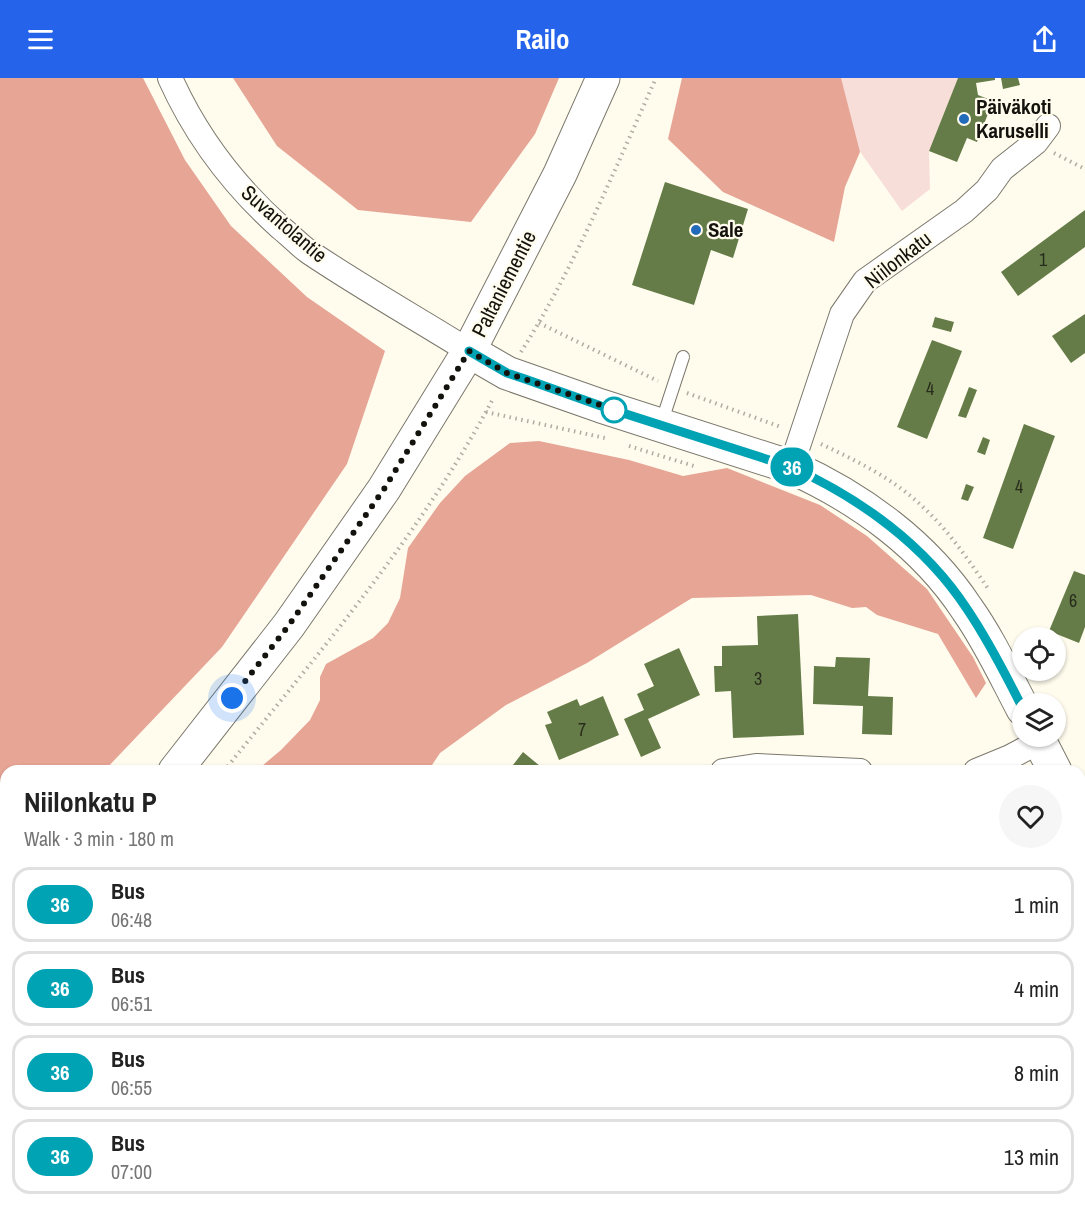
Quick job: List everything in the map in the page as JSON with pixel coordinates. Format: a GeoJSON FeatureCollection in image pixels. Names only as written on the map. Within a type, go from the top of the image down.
{"type":"FeatureCollection","features":[{"type":"Feature","properties":{"kind":"street","name":"Suvantolantie"},"geometry":{"type":"LineString","coordinates":[[170,78],[181,103],[204,142],[261,210],[308,250],[469,351]]}},
{"type":"Feature","properties":{"kind":"street","name":"Paltaniementie"},"geometry":{"type":"LineString","coordinates":[[180,765],[289,625],[384,489],[469,351],[560,174],[603,78]]}},
{"type":"Feature","properties":{"kind":"street","name":"Niilonkatu"},"geometry":{"type":"LineString","coordinates":[[791,467],[842,314],[865,281],[964,211],[987,190],[1002,169],[1042,134]]}},
{"type":"Feature","properties":{"kind":"street"},"geometry":{"type":"LineString","coordinates":[[469,351],[507,373],[791,467],[819,479],[863,505],[902,536],[935,569],[967,608],[1014,693]]}},
{"type":"Feature","properties":{"kind":"street"},"geometry":{"type":"LineString","coordinates":[[991,765],[1026,747]]}},
{"type":"Feature","properties":{"kind":"street"},"geometry":{"type":"LineString","coordinates":[[1043,747],[1052,765]]}},
{"type":"Feature","properties":{"kind":"lane"},"geometry":{"type":"LineString","coordinates":[[661,425],[683,357]]}},
{"type":"Feature","properties":{"kind":"path"},"geometry":{"type":"LineString","coordinates":[[229,765],[380,576],[443,481],[539,323],[605,192],[656,78]]}},
{"type":"Feature","properties":{"kind":"path"},"geometry":{"type":"LineString","coordinates":[[1042,134],[1061,158],[1085,169]]}},
{"type":"Feature","properties":{"kind":"shaded area"},"geometry":{"type":"Polygon","coordinates":[[[0,78],[143,78],[185,160],[231,226],[307,297],[385,351],[347,464],[222,647],[110,765],[0,765],[0,78]]]}},
{"type":"Feature","properties":{"kind":"shaded area"},"geometry":{"type":"Polygon","coordinates":[[[233,78],[559,78],[535,134],[471,222],[358,210],[277,146],[233,78]]]}},
{"type":"Feature","properties":{"kind":"shaded area"},"geometry":{"type":"Polygon","coordinates":[[[682,78],[841,78],[860,152],[845,187],[834,242],[723,192],[668,139],[682,78]]]}},
{"type":"Feature","properties":{"kind":"shaded area"},"geometry":{"type":"Polygon","coordinates":[[[808,78],[958,78],[929,151],[930,189],[902,211],[808,78]]]}},
{"type":"Feature","properties":{"kind":"shaded area"},"geometry":{"type":"Polygon","coordinates":[[[539,441],[629,460],[683,476],[727,468],[820,505],[867,536],[927,589],[973,657],[986,683],[976,698],[938,634],[877,615],[866,607],[852,608],[811,595],[692,598],[587,663],[506,705],[440,753],[432,765],[263,765],[310,720],[320,700],[320,677],[326,664],[373,638],[388,623],[400,598],[408,548],[440,503],[465,476],[510,443],[539,441]]]}},
{"type":"Feature","properties":{"kind":"building","name":"Päiväkoti Karuselli"},"geometry":{"type":"Polygon","coordinates":[[[958,78],[995,78],[995,80],[976,83],[978,95],[993,101],[977,142],[967,138],[957,162],[929,151],[958,78]]]}},
{"type":"Feature","properties":{"kind":"building"},"geometry":{"type":"Polygon","coordinates":[[[1001,78],[1018,78],[1020,85],[1003,89],[1001,78]]]}},
{"type":"Feature","properties":{"kind":"building","name":"Sale"},"geometry":{"type":"Polygon","coordinates":[[[665,182],[748,209],[733,258],[711,250],[694,305],[632,285],[665,182]]]}},
{"type":"Feature","properties":{"kind":"building"},"geometry":{"type":"Polygon","coordinates":[[[1085,210],[1085,247],[1018,296],[1001,272],[1085,210]]]}},
{"type":"Feature","properties":{"kind":"building"},"geometry":{"type":"Polygon","coordinates":[[[1085,314],[1085,353],[1071,363],[1052,336],[1085,314]]]}},
{"type":"Feature","properties":{"kind":"building"},"geometry":{"type":"Polygon","coordinates":[[[935,317],[954,322],[951,332],[932,327],[935,317]]]}},
{"type":"Feature","properties":{"kind":"building"},"geometry":{"type":"Polygon","coordinates":[[[932,340],[962,351],[927,439],[897,427],[932,340]]]}},
{"type":"Feature","properties":{"kind":"building"},"geometry":{"type":"Polygon","coordinates":[[[969,387],[977,390],[966,418],[958,416],[969,387]]]}},
{"type":"Feature","properties":{"kind":"building"},"geometry":{"type":"Polygon","coordinates":[[[1024,424],[1055,436],[1013,549],[983,538],[1024,424]]]}},
{"type":"Feature","properties":{"kind":"building"},"geometry":{"type":"Polygon","coordinates":[[[983,437],[990,440],[985,455],[977,452],[983,437]]]}},
{"type":"Feature","properties":{"kind":"building"},"geometry":{"type":"Polygon","coordinates":[[[966,484],[974,487],[968,501],[961,499],[966,484]]]}},
{"type":"Feature","properties":{"kind":"building"},"geometry":{"type":"Polygon","coordinates":[[[1074,571],[1085,575],[1085,627],[1079,643],[1066,638],[1066,627],[1051,627],[1074,571]]]}},
{"type":"Feature","properties":{"kind":"building"},"geometry":{"type":"Polygon","coordinates":[[[798,614],[804,735],[733,738],[731,691],[715,692],[714,666],[722,666],[722,646],[758,645],[757,616],[798,614]]]}},
{"type":"Feature","properties":{"kind":"building"},"geometry":{"type":"Polygon","coordinates":[[[679,648],[700,695],[648,719],[661,748],[641,757],[624,719],[644,710],[637,694],[654,686],[644,664],[679,648]]]}},
{"type":"Feature","properties":{"kind":"building"},"geometry":{"type":"Polygon","coordinates":[[[836,657],[870,658],[868,696],[893,697],[892,735],[862,734],[863,706],[813,704],[814,666],[835,667],[836,657]]]}},
{"type":"Feature","properties":{"kind":"building"},"geometry":{"type":"Polygon","coordinates":[[[603,696],[619,735],[559,760],[545,725],[552,723],[547,712],[577,699],[580,706],[603,696]]]}},
{"type":"Feature","properties":{"kind":"building"},"geometry":{"type":"Polygon","coordinates":[[[523,752],[539,765],[513,765],[523,752]]]}},
{"type":"Feature","properties":{"kind":"bus line","name":"36"},"geometry":{"type":"LineString","coordinates":[[469,351],[507,373],[791,467],[819,479],[863,505],[902,536],[935,569],[967,608],[1015,693]]}},
{"type":"Feature","properties":{"kind":"place","name":"Päiväkoti Karuselli"},"geometry":{"type":"Point","coordinates":[964,119]}},
{"type":"Feature","properties":{"kind":"place","name":"Sale"},"geometry":{"type":"Point","coordinates":[696,230]}},
{"type":"Feature","properties":{"kind":"route"},"geometry":{"type":"LineString","coordinates":[[232,698],[289,625],[384,489],[469,351],[507,373],[621,412],[614,410]]}}]}
